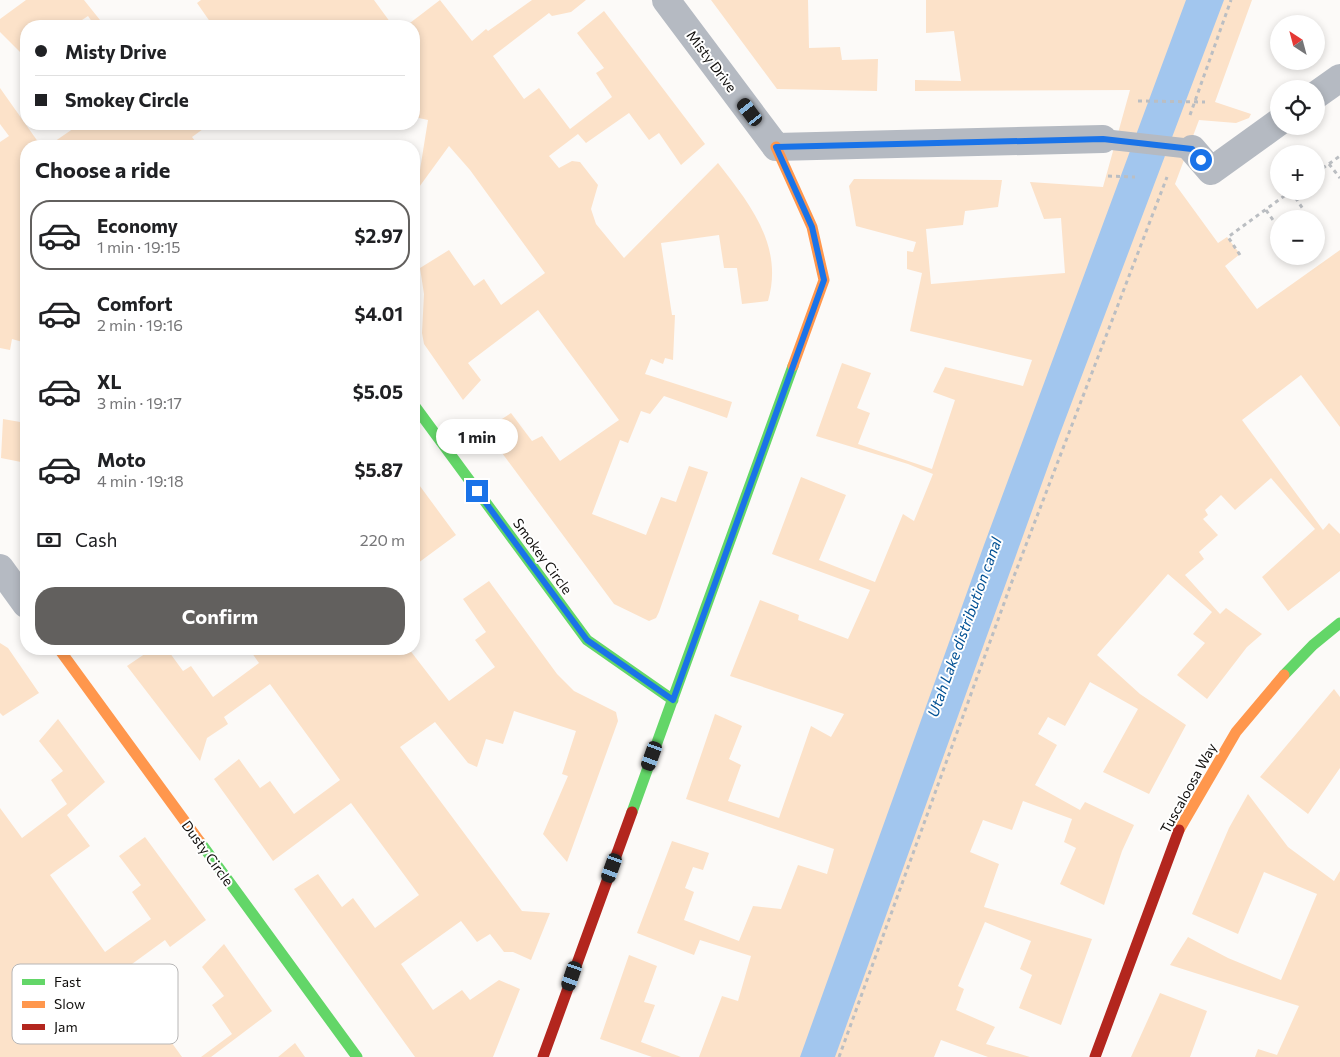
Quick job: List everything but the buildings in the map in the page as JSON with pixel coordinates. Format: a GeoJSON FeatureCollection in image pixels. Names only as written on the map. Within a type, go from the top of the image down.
{"type":"FeatureCollection","features":[{"type":"Feature","properties":{"kind":"street","name":"Misty Drive"},"geometry":{"type":"LineString","coordinates":[[543,1057],[824,280],[812,227],[776,147],[666,0]]}},
{"type":"Feature","properties":{"kind":"street"},"geometry":{"type":"LineString","coordinates":[[1325,89],[1340,78]]}},
{"type":"Feature","properties":{"kind":"street"},"geometry":{"type":"LineString","coordinates":[[1185,148],[1210,171],[1270,128]]}},
{"type":"Feature","properties":{"kind":"street"},"geometry":{"type":"LineString","coordinates":[[776,147],[1103,139]]}},
{"type":"Feature","properties":{"kind":"street","name":"Smokey Circle"},"geometry":{"type":"LineString","coordinates":[[420,413],[587,640],[673,700]]}},
{"type":"Feature","properties":{"kind":"street"},"geometry":{"type":"LineString","coordinates":[[0,568],[20,596]]}},
{"type":"Feature","properties":{"kind":"street","name":"Tuscaloosa Way"},"geometry":{"type":"LineString","coordinates":[[1095,1057],[1177,833],[1236,732],[1272,688],[1306,652],[1340,623]]}},
{"type":"Feature","properties":{"kind":"street","name":"Dusty Circle"},"geometry":{"type":"LineString","coordinates":[[63,655],[357,1057]]}},
{"type":"Feature","properties":{"kind":"lane"},"geometry":{"type":"LineString","coordinates":[[1103,139],[1185,148]]}},
{"type":"Feature","properties":{"kind":"path"},"geometry":{"type":"LineString","coordinates":[[839,1057],[1013,579],[1185,148],[1194,102],[1230,0]]}},
{"type":"Feature","properties":{"kind":"path"},"geometry":{"type":"LineString","coordinates":[[1138,101],[1205,102]]}},
{"type":"Feature","properties":{"kind":"path"},"geometry":{"type":"LineString","coordinates":[[1325,167],[1340,156]]}},
{"type":"Feature","properties":{"kind":"path"},"geometry":{"type":"LineString","coordinates":[[1329,164],[1340,178]]}},
{"type":"Feature","properties":{"kind":"path"},"geometry":{"type":"LineString","coordinates":[[1240,255],[1228,237],[1279,200]]}},
{"type":"Feature","properties":{"kind":"path"},"geometry":{"type":"LineString","coordinates":[[1297,200],[1303,209]]}},
{"type":"Feature","properties":{"kind":"path"},"geometry":{"type":"LineString","coordinates":[[1266,210],[1270,216]]}},
{"type":"Feature","properties":{"kind":"shaded area"},"geometry":{"type":"Polygon","coordinates":[[[26,0],[84,0],[100,20],[91,20],[88,16],[82,20],[20,20],[20,52],[0,32],[0,19],[26,0]]]}},
{"type":"Feature","properties":{"kind":"shaded area"},"geometry":{"type":"Polygon","coordinates":[[[201,0],[374,0],[389,20],[209,20],[197,3],[201,0]]]}},
{"type":"Feature","properties":{"kind":"shaded area"},"geometry":{"type":"Polygon","coordinates":[[[440,0],[472,41],[486,29],[488,31],[532,0],[586,0],[571,12],[552,16],[549,13],[493,56],[524,99],[539,88],[570,129],[612,97],[596,73],[604,68],[577,33],[604,11],[705,144],[681,165],[659,133],[649,140],[629,113],[586,143],[578,134],[549,156],[559,168],[572,161],[580,162],[598,185],[591,209],[596,224],[624,258],[718,163],[752,210],[768,244],[772,281],[768,301],[742,304],[737,268],[724,268],[719,235],[661,243],[672,315],[675,315],[673,360],[665,358],[663,364],[651,359],[645,374],[732,402],[727,418],[664,396],[650,414],[641,411],[628,443],[620,440],[592,514],[646,535],[661,497],[676,502],[689,466],[708,472],[659,612],[656,618],[649,621],[614,604],[485,430],[511,413],[532,441],[542,436],[560,461],[619,420],[538,310],[468,363],[481,380],[463,400],[424,344],[422,333],[424,294],[420,268],[449,250],[474,286],[484,279],[501,305],[545,273],[470,170],[449,146],[420,186],[420,170],[428,120],[420,118],[420,20],[414,20],[440,0]]]}},
{"type":"Feature","properties":{"kind":"shaded area"},"geometry":{"type":"Polygon","coordinates":[[[711,0],[808,0],[809,48],[840,47],[842,60],[878,59],[877,91],[777,89],[711,0]]]}},
{"type":"Feature","properties":{"kind":"shaded area"},"geometry":{"type":"Polygon","coordinates":[[[926,0],[1252,0],[1215,102],[1251,114],[1249,118],[1236,123],[1199,120],[1175,184],[1218,243],[1227,237],[1240,254],[1225,266],[1257,309],[1319,265],[1325,265],[1325,261],[1340,250],[1340,427],[1301,375],[1242,420],[1323,530],[1329,523],[1340,534],[1340,571],[1288,611],[1262,577],[1315,529],[1271,478],[1235,510],[1221,495],[1205,510],[1208,515],[1203,519],[1218,535],[1199,552],[1204,559],[1185,575],[1220,614],[1226,608],[1262,634],[1247,647],[1207,699],[1177,675],[1205,643],[1193,634],[1212,612],[1168,574],[1097,655],[1140,694],[1186,725],[1149,794],[1103,772],[1138,709],[1090,682],[1065,726],[1048,717],[1038,734],[1057,745],[1035,785],[1080,810],[1085,802],[1134,825],[1122,851],[1104,905],[1060,884],[1076,848],[1064,842],[1072,819],[1023,801],[1012,830],[983,820],[970,852],[999,864],[984,907],[1092,939],[1061,1025],[1019,1008],[1032,975],[1020,969],[1031,941],[985,922],[958,986],[964,989],[956,1010],[995,1027],[986,1044],[1030,1057],[988,1057],[941,1040],[934,1057],[699,1057],[722,996],[738,1001],[751,956],[700,940],[694,955],[637,933],[672,841],[709,853],[703,870],[693,867],[685,888],[694,892],[684,920],[739,941],[753,906],[781,909],[798,865],[827,874],[834,849],[686,799],[715,714],[742,726],[729,759],[741,765],[728,801],[779,818],[811,726],[831,737],[844,714],[730,676],[760,600],[799,615],[798,620],[848,639],[870,590],[772,554],[801,477],[846,495],[819,560],[875,582],[903,514],[914,521],[933,474],[908,464],[816,436],[842,363],[871,373],[857,408],[870,413],[858,444],[932,469],[955,400],[933,392],[945,367],[1023,386],[1032,360],[910,331],[922,273],[907,269],[907,251],[913,252],[916,242],[856,226],[849,186],[854,179],[1002,180],[998,207],[965,211],[963,225],[926,229],[931,284],[1065,273],[1061,218],[1044,219],[1030,182],[1103,187],[1130,90],[915,91],[915,80],[961,81],[954,31],[926,33],[926,0]]]}},
{"type":"Feature","properties":{"kind":"shaded area"},"geometry":{"type":"Polygon","coordinates":[[[0,88],[20,116],[20,130],[30,130],[37,140],[20,140],[20,341],[12,339],[10,350],[0,348],[0,142],[9,136],[0,124],[0,88]]]}},
{"type":"Feature","properties":{"kind":"shaded area"},"geometry":{"type":"Polygon","coordinates":[[[71,130],[202,130],[192,137],[194,140],[57,140],[71,130]]]}},
{"type":"Feature","properties":{"kind":"shaded area"},"geometry":{"type":"Polygon","coordinates":[[[3,419],[20,422],[20,462],[1,458],[3,419]]]}},
{"type":"Feature","properties":{"kind":"shaded area"},"geometry":{"type":"Polygon","coordinates":[[[420,486],[456,535],[420,562],[420,486]]]}},
{"type":"Feature","properties":{"kind":"shaded area"},"geometry":{"type":"Polygon","coordinates":[[[489,581],[557,674],[574,691],[616,712],[618,721],[567,862],[543,834],[568,776],[562,774],[576,731],[514,711],[503,744],[486,739],[477,767],[468,763],[435,722],[400,747],[522,911],[550,913],[531,960],[513,952],[504,952],[490,934],[477,942],[461,921],[401,964],[433,1010],[462,990],[470,1000],[499,980],[520,989],[493,1057],[415,1057],[294,889],[318,874],[342,907],[353,898],[375,928],[419,895],[351,803],[273,861],[214,779],[239,759],[260,788],[270,781],[294,814],[340,780],[270,684],[224,717],[228,724],[207,738],[200,761],[127,666],[143,655],[171,655],[183,671],[191,666],[213,697],[259,663],[253,655],[414,655],[449,701],[495,667],[475,640],[486,632],[463,599],[489,581]]]}},
{"type":"Feature","properties":{"kind":"shaded area"},"geometry":{"type":"Polygon","coordinates":[[[0,643],[8,648],[39,693],[3,716],[0,713],[0,643]]]}},
{"type":"Feature","properties":{"kind":"shaded area"},"geometry":{"type":"Polygon","coordinates":[[[1334,689],[1340,697],[1340,768],[1308,814],[1260,777],[1334,689]]]}},
{"type":"Feature","properties":{"kind":"shaded area"},"geometry":{"type":"Polygon","coordinates":[[[58,719],[105,782],[67,815],[90,846],[50,875],[105,952],[151,919],[132,892],[141,885],[119,856],[145,837],[206,920],[170,947],[165,940],[132,964],[12,964],[12,1044],[173,1044],[182,1057],[0,1057],[0,808],[22,838],[67,804],[51,780],[63,771],[39,741],[58,719]]]}},
{"type":"Feature","properties":{"kind":"shaded area"},"geometry":{"type":"Polygon","coordinates":[[[1248,794],[1288,847],[1334,881],[1340,871],[1340,1057],[1255,1057],[1258,1049],[1277,1055],[1299,1006],[1170,965],[1188,937],[1228,958],[1281,980],[1317,894],[1264,872],[1238,934],[1192,914],[1229,828],[1248,794]]]}},
{"type":"Feature","properties":{"kind":"shaded area"},"geometry":{"type":"Polygon","coordinates":[[[224,944],[272,1011],[211,1057],[201,1057],[232,1034],[212,1005],[224,996],[202,967],[224,944]]]}},
{"type":"Feature","properties":{"kind":"shaded area"},"geometry":{"type":"Polygon","coordinates":[[[629,955],[657,966],[644,1002],[655,1005],[641,1042],[681,1057],[652,1057],[600,1039],[629,955]]]}},
{"type":"Feature","properties":{"kind":"shaded area"},"geometry":{"type":"Polygon","coordinates":[[[1160,993],[1207,1011],[1190,1057],[1131,1057],[1160,993]]]}},
{"type":"Feature","properties":{"kind":"shaded area"},"geometry":{"type":"Polygon","coordinates":[[[295,1043],[305,1057],[278,1057],[295,1043]]]}},
{"type":"Feature","properties":{"kind":"water","name":"Utah Lake distribution canal"},"geometry":{"type":"Polygon","coordinates":[[[1186,0],[1224,0],[1059,436],[835,1057],[800,1057],[984,545],[1186,0]]]}},
{"type":"Feature","properties":{"kind":"traffic: fast"},"geometry":{"type":"LineString","coordinates":[[632,812],[793,366]]}},
{"type":"Feature","properties":{"kind":"traffic: fast"},"geometry":{"type":"LineString","coordinates":[[420,413],[587,640],[673,700]]}},
{"type":"Feature","properties":{"kind":"traffic: fast"},"geometry":{"type":"LineString","coordinates":[[1284,675],[1313,645],[1340,623]]}},
{"type":"Feature","properties":{"kind":"traffic: fast"},"geometry":{"type":"LineString","coordinates":[[200,842],[357,1057]]}},
{"type":"Feature","properties":{"kind":"traffic: slow"},"geometry":{"type":"LineString","coordinates":[[776,147],[812,227],[824,280],[793,366]]}},
{"type":"Feature","properties":{"kind":"traffic: slow"},"geometry":{"type":"LineString","coordinates":[[63,655],[200,842]]}},
{"type":"Feature","properties":{"kind":"traffic: slow"},"geometry":{"type":"LineString","coordinates":[[1179,830],[1236,732],[1284,675]]}},
{"type":"Feature","properties":{"kind":"traffic: jam"},"geometry":{"type":"LineString","coordinates":[[543,1057],[632,812]]}},
{"type":"Feature","properties":{"kind":"traffic: jam"},"geometry":{"type":"LineString","coordinates":[[1095,1057],[1179,830]]}},
{"type":"Feature","properties":{"kind":"route"},"geometry":{"type":"LineString","coordinates":[[477,491],[587,640],[673,700],[824,280],[812,227],[776,147],[1103,139],[1192,149],[1201,160]]}}]}
